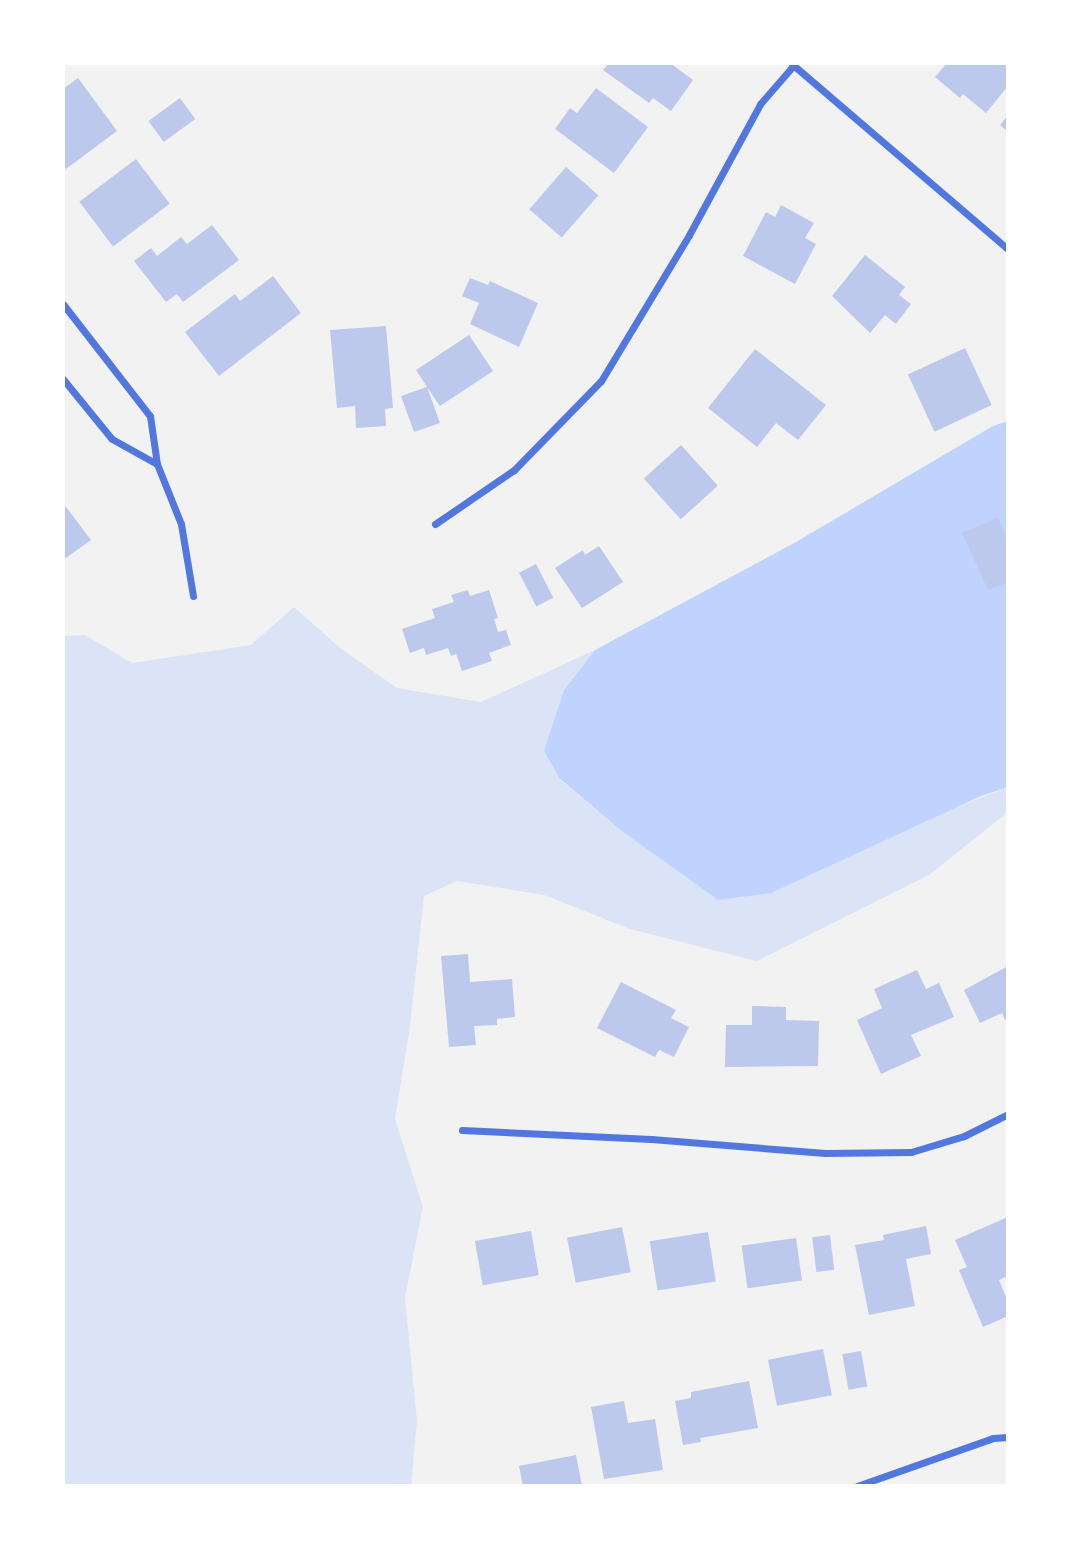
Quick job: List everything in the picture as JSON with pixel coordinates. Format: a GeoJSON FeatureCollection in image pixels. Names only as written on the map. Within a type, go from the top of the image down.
{"type":"FeatureCollection","features":[{"type":"Feature","properties":{"kind":"street"},"geometry":{"type":"LineString","coordinates":[[435,524],[514,470],[601,381],[689,235],[760,104],[792,64],[1008,249]]}},
{"type":"Feature","properties":{"kind":"street"},"geometry":{"type":"LineString","coordinates":[[63,304],[150,416],[157,464],[181,524],[193,596]]}},
{"type":"Feature","properties":{"kind":"street"},"geometry":{"type":"LineString","coordinates":[[63,379],[112,439],[157,464]]}},
{"type":"Feature","properties":{"kind":"street"},"geometry":{"type":"LineString","coordinates":[[462,1130],[651,1139],[825,1153],[911,1152],[964,1136],[1008,1114]]}},
{"type":"Feature","properties":{"kind":"street"},"geometry":{"type":"LineString","coordinates":[[857,1486],[993,1438],[1008,1437]]}},
{"type":"Feature","properties":{"kind":"shaded area"},"geometry":{"type":"Polygon","coordinates":[[[294,607],[340,648],[397,688],[481,702],[595,650],[564,690],[560,780],[623,832],[718,900],[1008,787],[1008,812],[929,875],[757,961],[630,929],[544,895],[457,881],[424,896],[410,1026],[395,1119],[423,1207],[405,1298],[417,1421],[411,1486],[63,1486],[63,636],[85,635],[132,663],[251,645],[294,607]]]}},
{"type":"Feature","properties":{"kind":"water"},"geometry":{"type":"Polygon","coordinates":[[[1008,421],[1008,787],[981,796],[771,893],[718,900],[623,832],[560,779],[544,751],[564,690],[595,650],[796,542],[993,426],[1008,421]]]}},
{"type":"Feature","properties":{"kind":"building"},"geometry":{"type":"Polygon","coordinates":[[[609,63],[670,63],[693,80],[671,111],[653,98],[649,103],[603,70],[609,63]]]}},
{"type":"Feature","properties":{"kind":"building"},"geometry":{"type":"Polygon","coordinates":[[[947,63],[1008,63],[1008,86],[986,113],[963,94],[960,98],[935,77],[947,63]]]}},
{"type":"Feature","properties":{"kind":"building"},"geometry":{"type":"Polygon","coordinates":[[[78,78],[117,131],[66,169],[63,165],[63,89],[78,78]]]}},
{"type":"Feature","properties":{"kind":"building"},"geometry":{"type":"Polygon","coordinates":[[[596,88],[648,127],[614,173],[555,129],[570,108],[577,113],[596,88]]]}},
{"type":"Feature","properties":{"kind":"building"},"geometry":{"type":"Polygon","coordinates":[[[180,98],[195,119],[164,142],[148,121],[180,98]]]}},
{"type":"Feature","properties":{"kind":"building"},"geometry":{"type":"Polygon","coordinates":[[[1008,115],[1008,132],[1000,125],[1008,115]]]}},
{"type":"Feature","properties":{"kind":"building"},"geometry":{"type":"Polygon","coordinates":[[[136,159],[170,204],[113,246],[79,202],[136,159]]]}},
{"type":"Feature","properties":{"kind":"building"},"geometry":{"type":"Polygon","coordinates":[[[566,167],[598,195],[562,237],[529,209],[566,167]]]}},
{"type":"Feature","properties":{"kind":"building"},"geometry":{"type":"Polygon","coordinates":[[[781,205],[814,223],[805,238],[816,244],[795,284],[743,256],[766,212],[775,217],[781,205]]]}},
{"type":"Feature","properties":{"kind":"building"},"geometry":{"type":"Polygon","coordinates":[[[212,225],[239,260],[183,302],[177,294],[166,302],[134,261],[151,248],[157,256],[181,237],[187,244],[212,225]]]}},
{"type":"Feature","properties":{"kind":"building"},"geometry":{"type":"Polygon","coordinates":[[[865,255],[905,287],[899,295],[911,304],[896,324],[885,315],[870,333],[832,296],[865,255]]]}},
{"type":"Feature","properties":{"kind":"building"},"geometry":{"type":"Polygon","coordinates":[[[273,276],[301,313],[219,376],[185,332],[235,294],[240,301],[273,276]]]}},
{"type":"Feature","properties":{"kind":"building"},"geometry":{"type":"Polygon","coordinates":[[[470,278],[488,285],[490,281],[538,303],[519,347],[470,324],[479,303],[462,296],[470,278]]]}},
{"type":"Feature","properties":{"kind":"building"},"geometry":{"type":"Polygon","coordinates":[[[386,326],[393,408],[385,409],[386,426],[356,428],[355,406],[337,408],[330,330],[386,326]]]}},
{"type":"Feature","properties":{"kind":"building"},"geometry":{"type":"Polygon","coordinates":[[[469,335],[493,371],[440,406],[416,370],[469,335]]]}},
{"type":"Feature","properties":{"kind":"building"},"geometry":{"type":"Polygon","coordinates":[[[965,348],[992,405],[935,432],[908,375],[965,348]]]}},
{"type":"Feature","properties":{"kind":"building"},"geometry":{"type":"Polygon","coordinates":[[[755,349],[826,405],[798,440],[776,423],[757,447],[708,408],[755,349]]]}},
{"type":"Feature","properties":{"kind":"building"},"geometry":{"type":"Polygon","coordinates":[[[427,387],[440,423],[414,432],[401,396],[427,387]]]}},
{"type":"Feature","properties":{"kind":"building"},"geometry":{"type":"Polygon","coordinates":[[[681,445],[718,486],[681,519],[644,478],[681,445]]]}},
{"type":"Feature","properties":{"kind":"building"},"geometry":{"type":"Polygon","coordinates":[[[63,503],[91,540],[63,560],[63,503]]]}},
{"type":"Feature","properties":{"kind":"building"},"geometry":{"type":"Polygon","coordinates":[[[998,518],[1008,541],[1008,582],[988,590],[962,533],[998,518]]]}},
{"type":"Feature","properties":{"kind":"building"},"geometry":{"type":"Polygon","coordinates":[[[599,546],[623,582],[582,608],[555,568],[583,550],[585,555],[599,546]]]}},
{"type":"Feature","properties":{"kind":"building"},"geometry":{"type":"Polygon","coordinates":[[[536,564],[553,598],[536,606],[519,573],[536,564]]]}},
{"type":"Feature","properties":{"kind":"building"},"geometry":{"type":"Polygon","coordinates":[[[468,590],[470,596],[489,590],[498,618],[494,619],[498,632],[506,630],[511,645],[489,653],[492,661],[462,671],[456,654],[451,656],[448,648],[426,655],[424,648],[410,653],[402,629],[435,618],[432,609],[454,602],[451,595],[468,590]]]}},
{"type":"Feature","properties":{"kind":"building"},"geometry":{"type":"Polygon","coordinates":[[[468,954],[470,982],[512,979],[515,1017],[497,1019],[497,1025],[474,1026],[476,1045],[449,1047],[441,956],[468,954]]]}},
{"type":"Feature","properties":{"kind":"building"},"geometry":{"type":"Polygon","coordinates":[[[1008,966],[1008,1019],[1005,1020],[1002,1013],[980,1023],[964,990],[1008,966]]]}},
{"type":"Feature","properties":{"kind":"building"},"geometry":{"type":"Polygon","coordinates":[[[917,970],[926,989],[939,983],[954,1017],[911,1035],[921,1056],[881,1074],[857,1020],[882,1008],[874,989],[917,970]]]}},
{"type":"Feature","properties":{"kind":"building"},"geometry":{"type":"Polygon","coordinates":[[[621,982],[676,1010],[671,1018],[689,1027],[674,1057],[659,1050],[655,1057],[597,1028],[621,982]]]}},
{"type":"Feature","properties":{"kind":"building"},"geometry":{"type":"Polygon","coordinates":[[[752,1006],[786,1007],[786,1020],[819,1021],[818,1066],[725,1067],[726,1025],[752,1025],[752,1006]]]}},
{"type":"Feature","properties":{"kind":"building"},"geometry":{"type":"Polygon","coordinates":[[[1008,1217],[1008,1276],[999,1280],[1008,1302],[1008,1316],[983,1327],[959,1270],[967,1267],[955,1240],[1008,1217]]]}},
{"type":"Feature","properties":{"kind":"building"},"geometry":{"type":"Polygon","coordinates":[[[926,1226],[931,1254],[906,1259],[915,1306],[869,1315],[855,1245],[884,1240],[883,1235],[926,1226]]]}},
{"type":"Feature","properties":{"kind":"building"},"geometry":{"type":"Polygon","coordinates":[[[622,1227],[631,1272],[576,1283],[567,1238],[622,1227]]]}},
{"type":"Feature","properties":{"kind":"building"},"geometry":{"type":"Polygon","coordinates":[[[531,1231],[539,1275],[483,1285],[475,1241],[531,1231]]]}},
{"type":"Feature","properties":{"kind":"building"},"geometry":{"type":"Polygon","coordinates":[[[708,1232],[716,1281],[658,1291],[650,1241],[708,1232]]]}},
{"type":"Feature","properties":{"kind":"building"},"geometry":{"type":"Polygon","coordinates":[[[830,1235],[834,1270],[816,1272],[812,1237],[830,1235]]]}},
{"type":"Feature","properties":{"kind":"building"},"geometry":{"type":"Polygon","coordinates":[[[796,1238],[802,1281],[748,1288],[742,1246],[796,1238]]]}},
{"type":"Feature","properties":{"kind":"building"},"geometry":{"type":"Polygon","coordinates":[[[823,1349],[832,1395],[777,1406],[768,1360],[823,1349]]]}},
{"type":"Feature","properties":{"kind":"building"},"geometry":{"type":"Polygon","coordinates":[[[861,1351],[867,1386],[849,1390],[842,1354],[861,1351]]]}},
{"type":"Feature","properties":{"kind":"building"},"geometry":{"type":"Polygon","coordinates":[[[749,1381],[758,1428],[700,1438],[701,1442],[683,1445],[675,1401],[691,1398],[691,1392],[749,1381]]]}},
{"type":"Feature","properties":{"kind":"building"},"geometry":{"type":"Polygon","coordinates":[[[624,1401],[628,1423],[655,1419],[663,1470],[604,1479],[591,1407],[624,1401]]]}},
{"type":"Feature","properties":{"kind":"building"},"geometry":{"type":"Polygon","coordinates":[[[576,1455],[582,1486],[523,1486],[519,1466],[576,1455]]]}}]}
